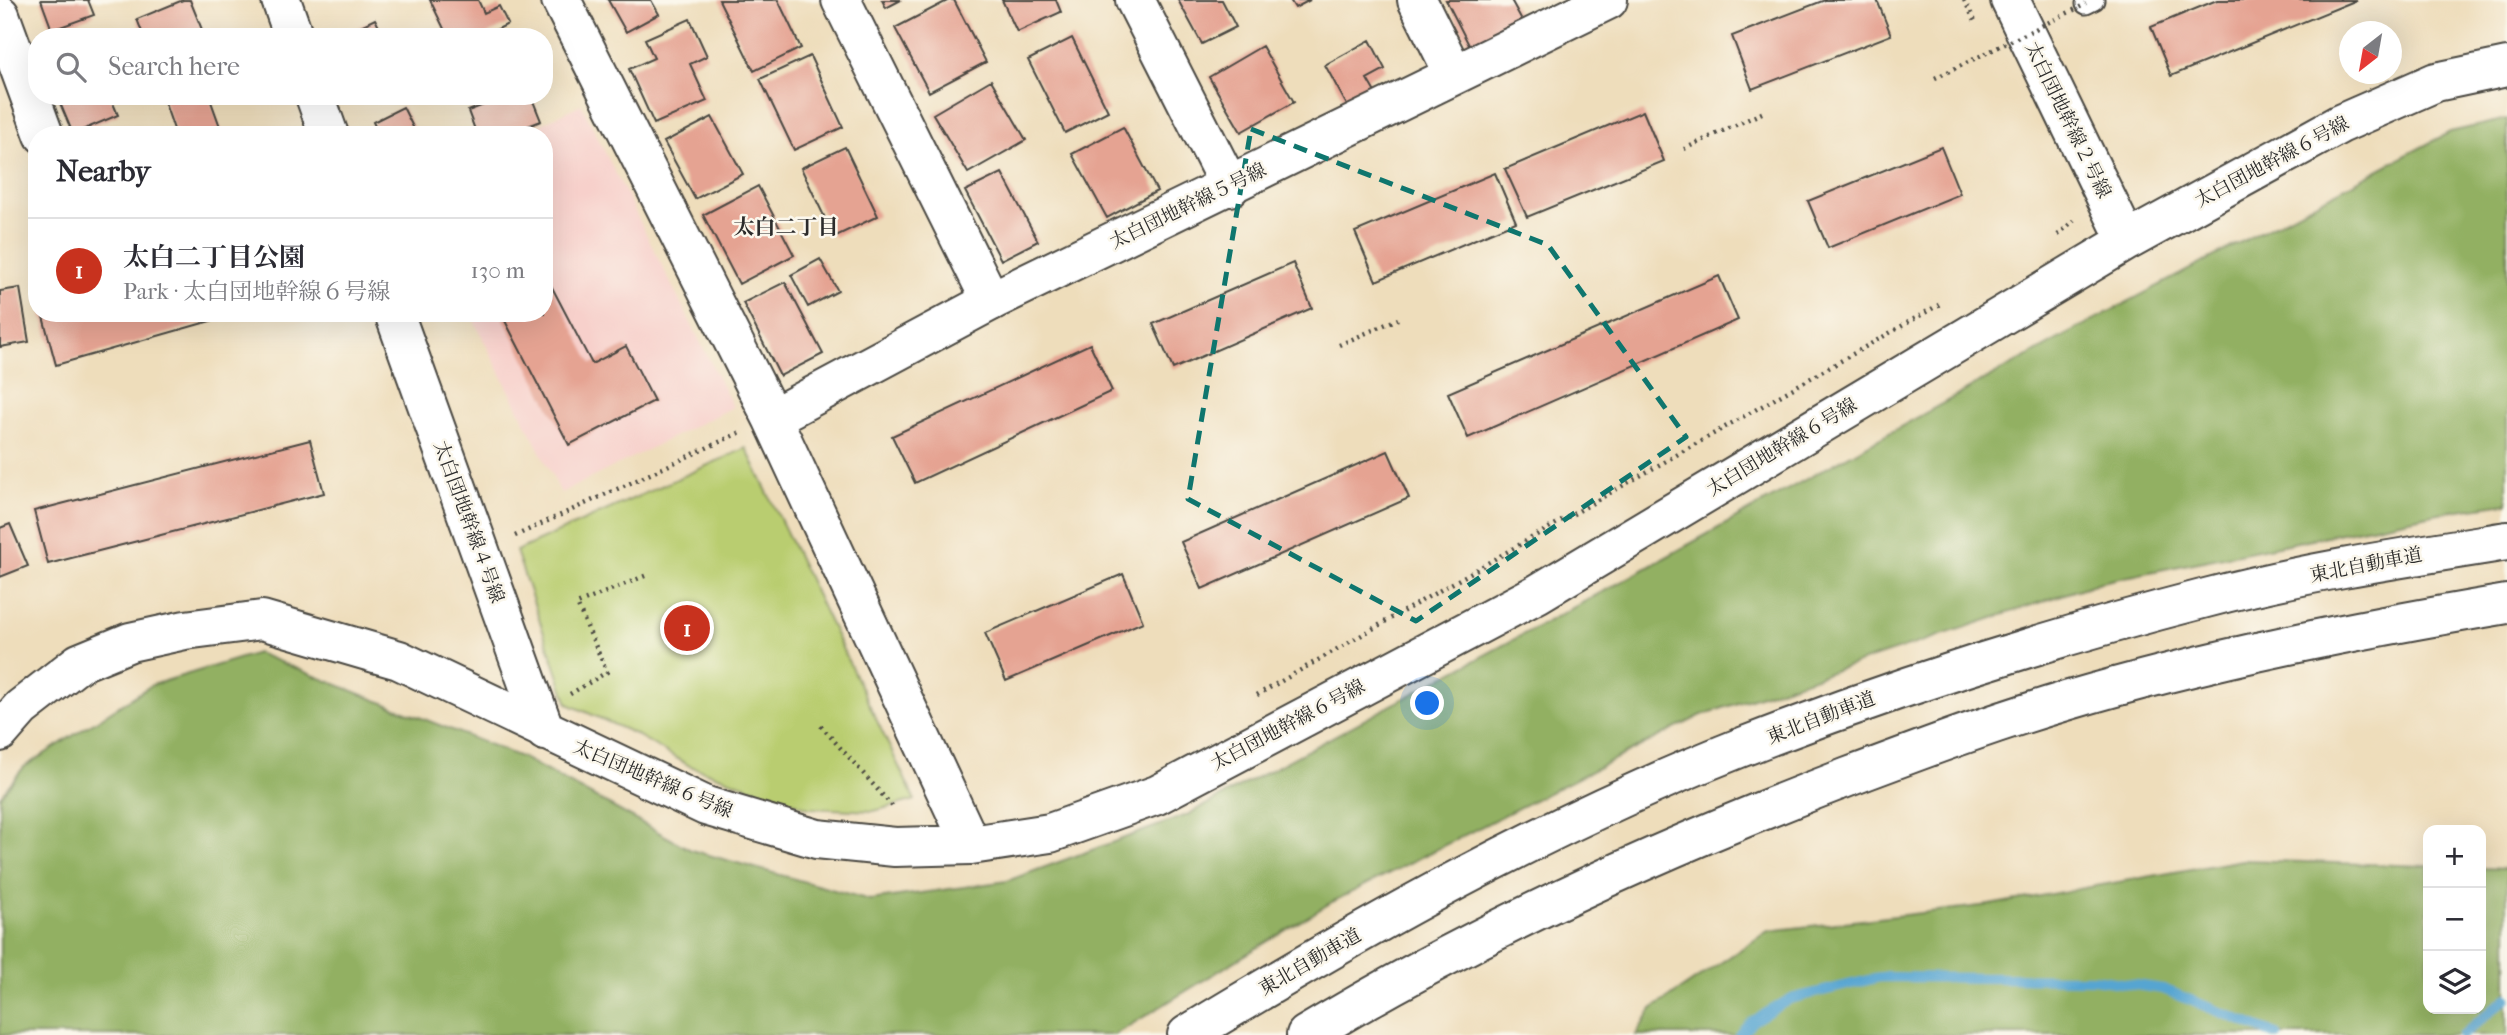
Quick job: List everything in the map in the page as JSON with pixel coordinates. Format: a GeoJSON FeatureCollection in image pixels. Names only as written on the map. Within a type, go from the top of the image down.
{"type":"FeatureCollection","features":[{"type":"Feature","properties":{"kind":"main road"},"geometry":{"type":"LineString","coordinates":[[281,0],[291,28]]}},
{"type":"Feature","properties":{"kind":"main road"},"geometry":{"type":"LineString","coordinates":[[561,0],[772,418],[963,829]]}},
{"type":"Feature","properties":{"kind":"main road"},"geometry":{"type":"LineString","coordinates":[[841,0],[991,300]]}},
{"type":"Feature","properties":{"kind":"main road"},"geometry":{"type":"LineString","coordinates":[[1135,0],[1230,187]]}},
{"type":"Feature","properties":{"kind":"main road"},"geometry":{"type":"LineString","coordinates":[[1417,0],[1454,74]]}},
{"type":"Feature","properties":{"kind":"main road","name":"太白団地幹線５号線"},"geometry":{"type":"LineString","coordinates":[[772,418],[991,300],[1230,187],[1608,0]]}},
{"type":"Feature","properties":{"kind":"main road","name":"太白団地幹線２号線"},"geometry":{"type":"LineString","coordinates":[[2010,0],[2127,241]]}},
{"type":"Feature","properties":{"kind":"main road"},"geometry":{"type":"LineString","coordinates":[[0,16],[28,92]]}},
{"type":"Feature","properties":{"kind":"main road","name":"太白団地幹線６号線"},"geometry":{"type":"LineString","coordinates":[[0,732],[21,708],[79,663],[130,642],[184,630],[262,620],[399,660],[539,716],[706,806],[817,839],[895,847],[963,829],[1050,833],[1169,788],[1537,594],[2127,241],[2340,124],[2436,82],[2507,67]]}},
{"type":"Feature","properties":{"kind":"main road"},"geometry":{"type":"LineString","coordinates":[[33,105],[41,126]]}},
{"type":"Feature","properties":{"kind":"main road"},"geometry":{"type":"LineString","coordinates":[[318,105],[324,126]]}},
{"type":"Feature","properties":{"kind":"main road","name":"太白団地幹線４号線"},"geometry":{"type":"LineString","coordinates":[[397,322],[539,716]]}},
{"type":"Feature","properties":{"kind":"main road","name":"東北自動車道"},"geometry":{"type":"LineString","coordinates":[[1187,1035],[1421,899],[1576,821],[1734,750],[1895,690],[2051,640],[2208,597],[2370,563],[2507,541]]}},
{"type":"Feature","properties":{"kind":"main road"},"geometry":{"type":"LineString","coordinates":[[1306,1035],[1461,949],[1603,879],[1764,810],[1928,747],[2066,701],[2222,659],[2374,627],[2507,604]]}},
{"type":"Feature","properties":{"kind":"path"},"geometry":{"type":"LineString","coordinates":[[1964,0],[1976,25]]}},
{"type":"Feature","properties":{"kind":"path"},"geometry":{"type":"LineString","coordinates":[[1935,78],[2090,2]]}},
{"type":"Feature","properties":{"kind":"path"},"geometry":{"type":"LineString","coordinates":[[1989,49],[1995,61]]}},
{"type":"Feature","properties":{"kind":"path"},"geometry":{"type":"LineString","coordinates":[[1684,149],[1766,111]]}},
{"type":"Feature","properties":{"kind":"path"},"geometry":{"type":"LineString","coordinates":[[2056,236],[2074,221],[2068,209]]}},
{"type":"Feature","properties":{"kind":"path"},"geometry":{"type":"LineString","coordinates":[[1252,698],[1950,299]]}},
{"type":"Feature","properties":{"kind":"path"},"geometry":{"type":"LineString","coordinates":[[1339,345],[1398,319]]}},
{"type":"Feature","properties":{"kind":"path"},"geometry":{"type":"LineString","coordinates":[[480,552],[772,418]]}},
{"type":"Feature","properties":{"kind":"path"},"geometry":{"type":"LineString","coordinates":[[539,716],[548,706],[607,672],[577,604],[648,575]]}},
{"type":"Feature","properties":{"kind":"path"},"geometry":{"type":"LineString","coordinates":[[821,726],[901,816],[963,829]]}},
{"type":"Feature","properties":{"kind":"highlighted area"},"geometry":{"type":"Polygon","coordinates":[[[1251,129],[1548,245],[1686,437],[1416,621],[1188,499],[1251,129]]]}},
{"type":"Feature","properties":{"kind":"shaded area"},"geometry":{"type":"Polygon","coordinates":[[[581,104],[733,407],[561,493],[475,322],[553,322],[553,126],[538,126],[581,104]]]}},
{"type":"Feature","properties":{"kind":"green space"},"geometry":{"type":"Polygon","coordinates":[[[2507,119],[2507,503],[2439,513],[2101,582],[1702,715],[1332,902],[1114,1035],[0,1035],[0,796],[24,767],[152,685],[257,653],[523,758],[691,850],[870,900],[1007,881],[1187,815],[1632,576],[2082,326],[2450,132],[2507,119]]]}},
{"type":"Feature","properties":{"kind":"green space"},"geometry":{"type":"Polygon","coordinates":[[[746,448],[915,800],[874,811],[809,808],[690,766],[635,734],[568,704],[516,551],[746,448]]]}},
{"type":"Feature","properties":{"kind":"green space"},"geometry":{"type":"Polygon","coordinates":[[[2242,860],[2423,866],[2423,1014],[2486,1014],[2486,868],[2507,869],[2507,1035],[1636,1035],[1652,1009],[1768,931],[1989,905],[2242,860]]]}},
{"type":"Feature","properties":{"kind":"building"},"geometry":{"type":"Polygon","coordinates":[[[41,0],[88,0],[94,15],[51,28],[41,0]]]}},
{"type":"Feature","properties":{"kind":"building"},"geometry":{"type":"Polygon","coordinates":[[[183,0],[190,0],[201,28],[140,28],[137,19],[183,0]]]}},
{"type":"Feature","properties":{"kind":"building"},"geometry":{"type":"Polygon","coordinates":[[[430,0],[478,0],[484,13],[499,6],[508,24],[500,28],[444,28],[430,0]]]}},
{"type":"Feature","properties":{"kind":"building"},"geometry":{"type":"Polygon","coordinates":[[[608,0],[651,0],[659,14],[626,32],[608,0]]]}},
{"type":"Feature","properties":{"kind":"building"},"geometry":{"type":"Polygon","coordinates":[[[719,0],[778,0],[801,48],[754,71],[719,0]]]}},
{"type":"Feature","properties":{"kind":"building"},"geometry":{"type":"Polygon","coordinates":[[[882,0],[901,0],[886,8],[882,0]]]}},
{"type":"Feature","properties":{"kind":"building"},"geometry":{"type":"Polygon","coordinates":[[[949,0],[954,0],[986,62],[929,92],[895,28],[949,0]]]}},
{"type":"Feature","properties":{"kind":"building"},"geometry":{"type":"Polygon","coordinates":[[[1002,0],[1056,0],[1061,12],[1017,32],[1002,0]]]}},
{"type":"Feature","properties":{"kind":"building"},"geometry":{"type":"Polygon","coordinates":[[[1178,0],[1222,0],[1236,27],[1202,44],[1178,0]]]}},
{"type":"Feature","properties":{"kind":"building"},"geometry":{"type":"Polygon","coordinates":[[[1290,0],[1310,0],[1295,8],[1290,0]]]}},
{"type":"Feature","properties":{"kind":"building"},"geometry":{"type":"Polygon","coordinates":[[[1446,0],[1511,0],[1522,20],[1470,47],[1446,0]]]}},
{"type":"Feature","properties":{"kind":"building"},"geometry":{"type":"Polygon","coordinates":[[[1825,0],[1877,0],[1891,35],[1752,89],[1732,36],[1825,0]]]}},
{"type":"Feature","properties":{"kind":"building"},"geometry":{"type":"Polygon","coordinates":[[[2217,0],[2357,0],[2171,76],[2151,27],[2217,0]]]}},
{"type":"Feature","properties":{"kind":"building"},"geometry":{"type":"Polygon","coordinates":[[[375,19],[380,28],[356,28],[375,19]]]}},
{"type":"Feature","properties":{"kind":"building"},"geometry":{"type":"Polygon","coordinates":[[[690,19],[707,56],[690,64],[707,101],[654,124],[629,69],[654,58],[645,39],[690,19]]]}},
{"type":"Feature","properties":{"kind":"building"},"geometry":{"type":"Polygon","coordinates":[[[1072,38],[1108,111],[1065,133],[1028,60],[1072,38]]]}},
{"type":"Feature","properties":{"kind":"building"},"geometry":{"type":"Polygon","coordinates":[[[1370,40],[1385,69],[1367,79],[1377,96],[1350,111],[1325,65],[1370,40]]]}},
{"type":"Feature","properties":{"kind":"building"},"geometry":{"type":"Polygon","coordinates":[[[1262,46],[1294,102],[1241,132],[1209,77],[1262,46]]]}},
{"type":"Feature","properties":{"kind":"building"},"geometry":{"type":"Polygon","coordinates":[[[810,56],[843,127],[794,150],[760,79],[810,56]]]}},
{"type":"Feature","properties":{"kind":"building"},"geometry":{"type":"Polygon","coordinates":[[[991,80],[1026,140],[968,173],[933,114],[991,80]]]}},
{"type":"Feature","properties":{"kind":"building"},"geometry":{"type":"Polygon","coordinates":[[[61,105],[114,105],[118,115],[92,126],[70,126],[61,105]]]}},
{"type":"Feature","properties":{"kind":"building"},"geometry":{"type":"Polygon","coordinates":[[[165,105],[212,105],[220,126],[173,126],[165,105]]]}},
{"type":"Feature","properties":{"kind":"building"},"geometry":{"type":"Polygon","coordinates":[[[484,105],[535,105],[541,121],[528,126],[474,126],[468,111],[484,105]]]}},
{"type":"Feature","properties":{"kind":"building"},"geometry":{"type":"Polygon","coordinates":[[[403,107],[412,126],[375,126],[373,122],[403,107]]]}},
{"type":"Feature","properties":{"kind":"building"},"geometry":{"type":"Polygon","coordinates":[[[1643,111],[1664,161],[1527,217],[1505,169],[1643,111]]]}},
{"type":"Feature","properties":{"kind":"building"},"geometry":{"type":"Polygon","coordinates":[[[712,117],[743,174],[695,199],[664,142],[712,117]]]}},
{"type":"Feature","properties":{"kind":"building"},"geometry":{"type":"Polygon","coordinates":[[[1123,127],[1157,191],[1107,218],[1072,154],[1123,127]]]}},
{"type":"Feature","properties":{"kind":"building"},"geometry":{"type":"Polygon","coordinates":[[[845,147],[878,216],[834,237],[801,168],[845,147]]]}},
{"type":"Feature","properties":{"kind":"building"},"geometry":{"type":"Polygon","coordinates":[[[1941,147],[1960,194],[1828,248],[1808,201],[1941,147]]]}},
{"type":"Feature","properties":{"kind":"building"},"geometry":{"type":"Polygon","coordinates":[[[1002,173],[1038,241],[1001,260],[965,191],[1002,173]]]}},
{"type":"Feature","properties":{"kind":"building"},"geometry":{"type":"Polygon","coordinates":[[[1495,173],[1516,222],[1376,281],[1355,232],[1495,173]]]}},
{"type":"Feature","properties":{"kind":"building"},"geometry":{"type":"Polygon","coordinates":[[[758,186],[794,255],[739,284],[703,215],[758,186]]]}},
{"type":"Feature","properties":{"kind":"building"},"geometry":{"type":"Polygon","coordinates":[[[820,259],[838,291],[808,307],[791,275],[820,259]]]}},
{"type":"Feature","properties":{"kind":"building"},"geometry":{"type":"Polygon","coordinates":[[[1293,263],[1312,308],[1173,369],[1153,324],[1293,263]]]}},
{"type":"Feature","properties":{"kind":"building"},"geometry":{"type":"Polygon","coordinates":[[[1719,276],[1738,320],[1468,438],[1448,393],[1719,276]]]}},
{"type":"Feature","properties":{"kind":"building"},"geometry":{"type":"Polygon","coordinates":[[[785,282],[823,354],[780,376],[743,303],[785,282]]]}},
{"type":"Feature","properties":{"kind":"building"},"geometry":{"type":"Polygon","coordinates":[[[20,288],[29,342],[0,347],[0,291],[20,288]]]}},
{"type":"Feature","properties":{"kind":"building"},"geometry":{"type":"Polygon","coordinates":[[[553,289],[592,364],[626,346],[654,401],[569,445],[506,322],[553,322],[553,289]]]}},
{"type":"Feature","properties":{"kind":"building"},"geometry":{"type":"Polygon","coordinates":[[[44,322],[207,322],[56,365],[44,322]]]}},
{"type":"Feature","properties":{"kind":"building"},"geometry":{"type":"Polygon","coordinates":[[[1090,344],[1112,391],[915,483],[892,436],[1090,344]]]}},
{"type":"Feature","properties":{"kind":"building"},"geometry":{"type":"Polygon","coordinates":[[[310,440],[324,493],[48,564],[34,511],[310,440]]]}},
{"type":"Feature","properties":{"kind":"building"},"geometry":{"type":"Polygon","coordinates":[[[1388,451],[1409,498],[1202,589],[1181,542],[1388,451]]]}},
{"type":"Feature","properties":{"kind":"building"},"geometry":{"type":"Polygon","coordinates":[[[10,524],[28,566],[0,577],[0,528],[10,524]]]}},
{"type":"Feature","properties":{"kind":"building"},"geometry":{"type":"Polygon","coordinates":[[[1123,574],[1143,622],[1006,681],[985,633],[1123,574]]]}},
{"type":"Feature","properties":{"kind":"waterway"},"geometry":{"type":"LineString","coordinates":[[1740,1035],[1753,1021],[1790,999],[1881,977],[2093,979],[2163,989],[2277,1035]]}},
{"type":"Feature","properties":{"kind":"waterway"},"geometry":{"type":"LineString","coordinates":[[2462,1035],[2507,998]]}},
{"type":"Feature","properties":{"kind":"place","name":"太白二丁目公園"},"geometry":{"type":"Point","coordinates":[687,628]}},
{"type":"Feature","properties":{"kind":"district","name":"太白二丁目"},"geometry":{"type":"Point","coordinates":[786,227]}}]}
